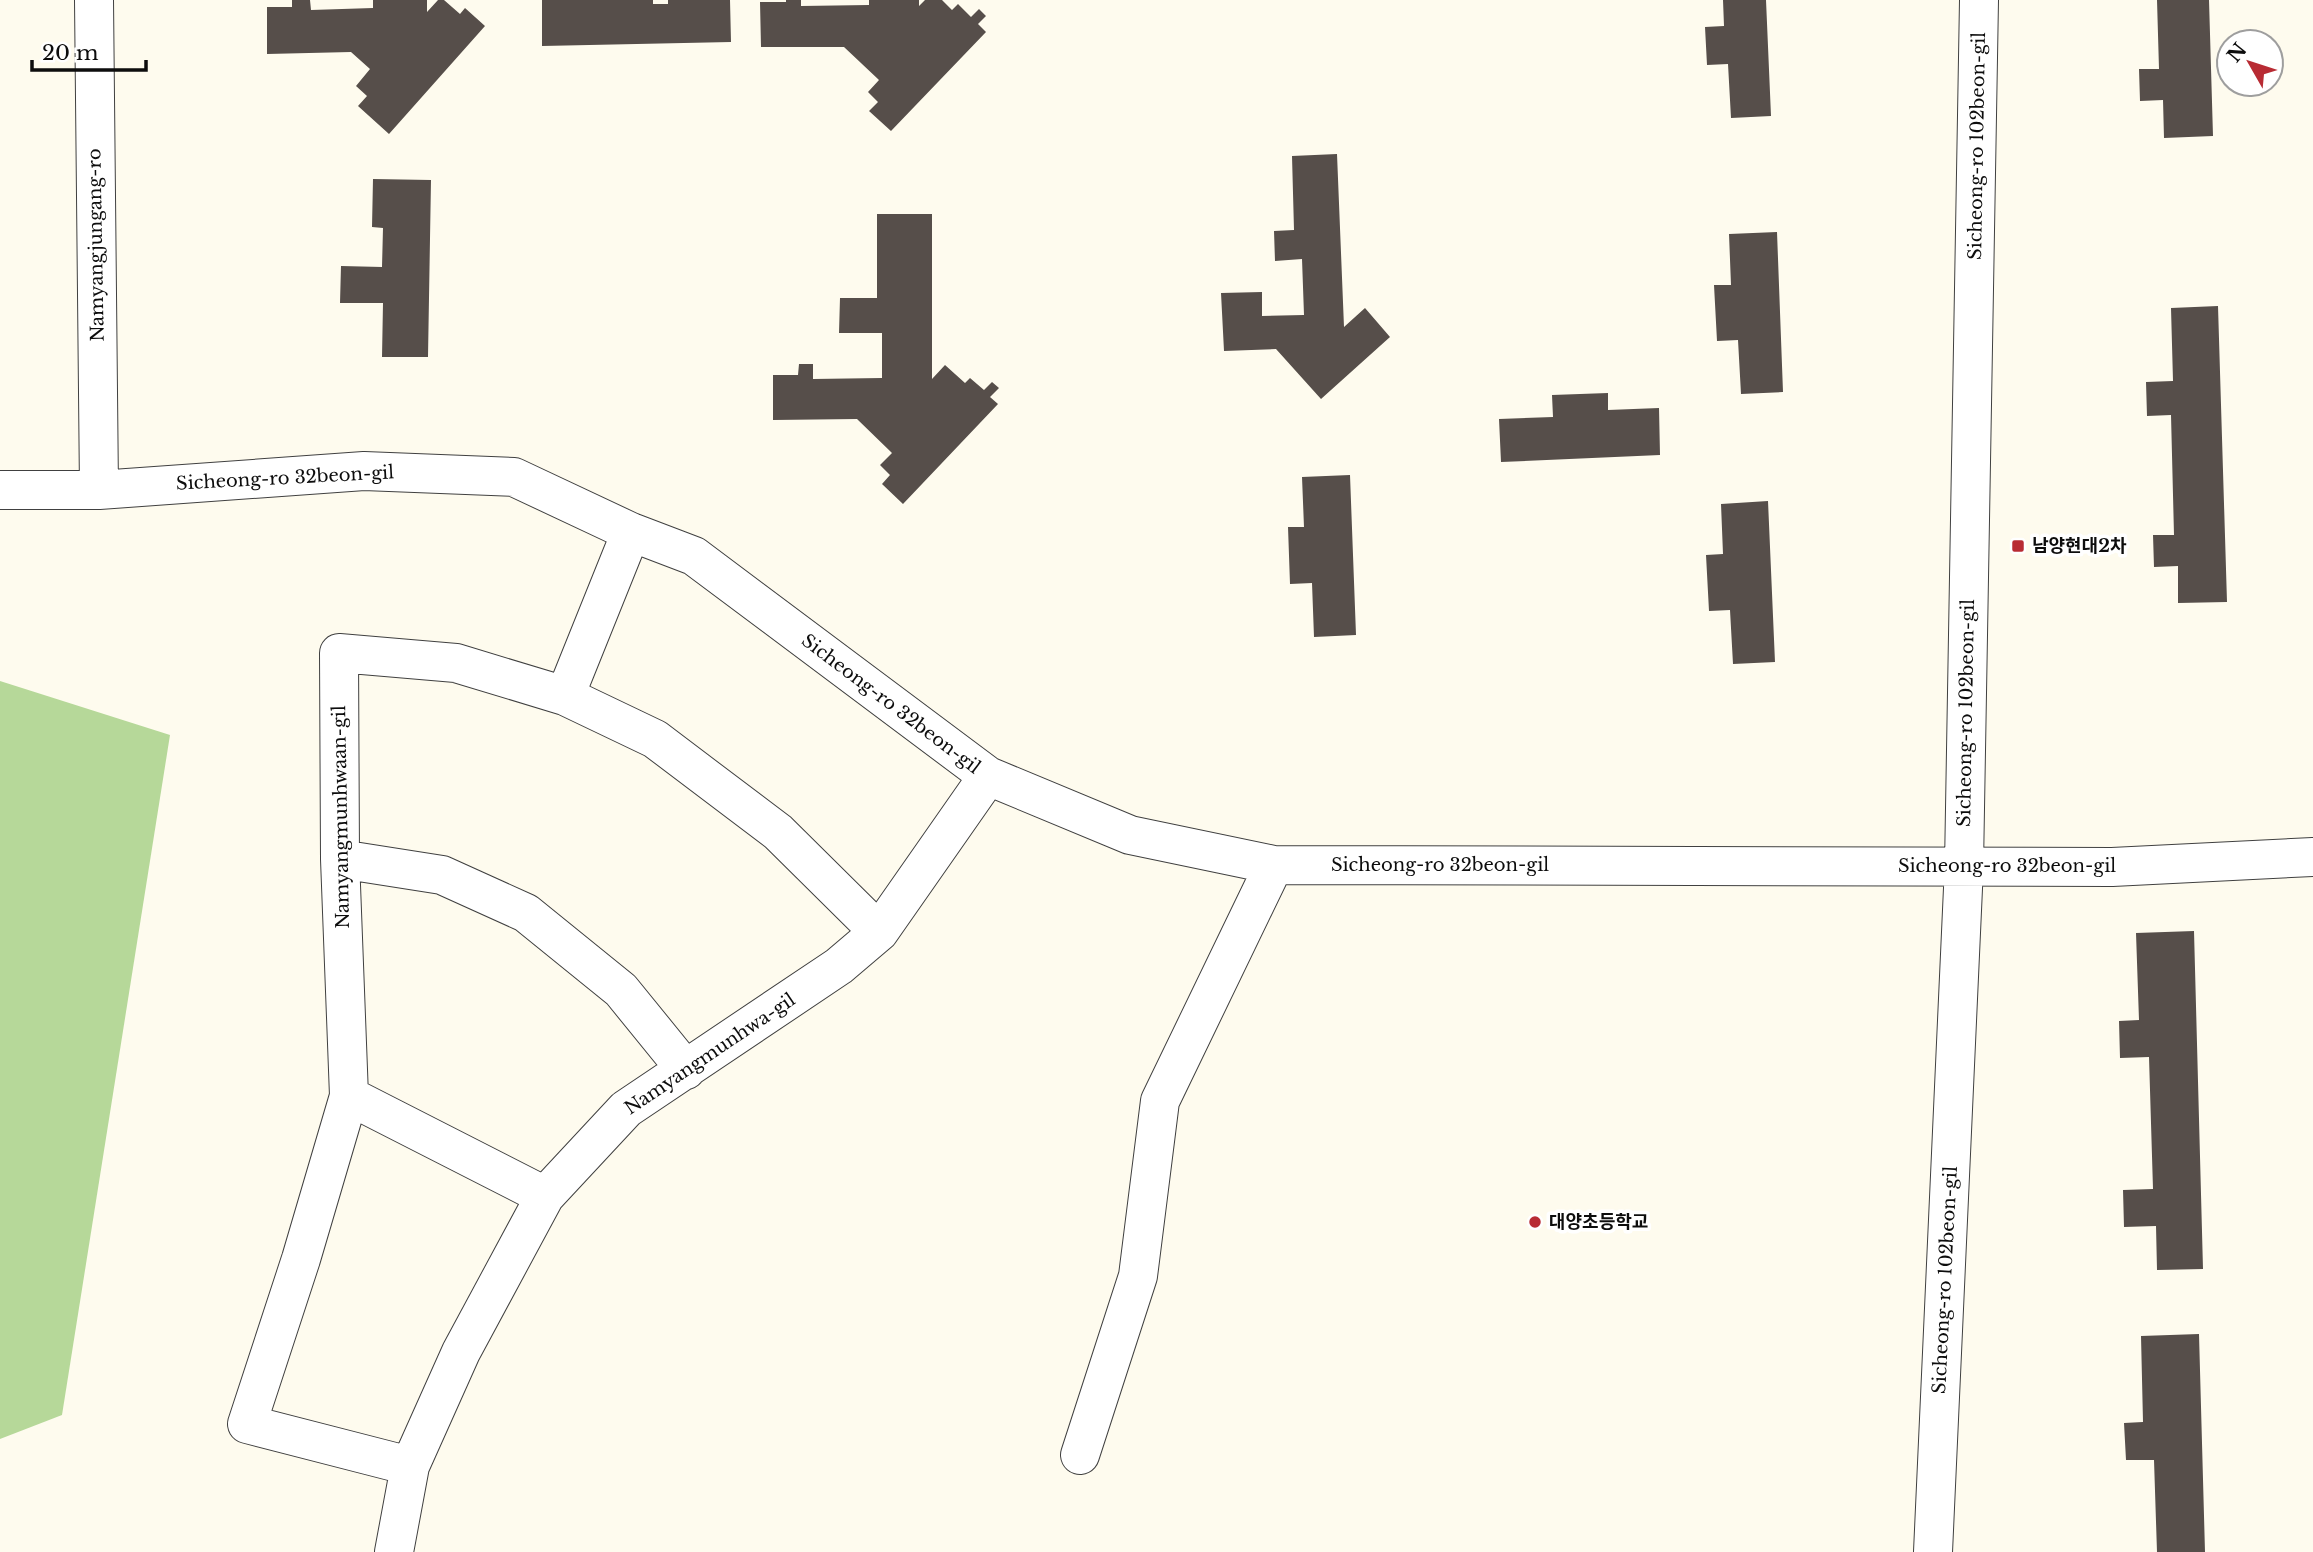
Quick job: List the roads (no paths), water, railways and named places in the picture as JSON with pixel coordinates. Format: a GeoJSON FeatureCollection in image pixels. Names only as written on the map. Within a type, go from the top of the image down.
{"type":"FeatureCollection","features":[{"type":"Feature","properties":{"kind":"street","name":"Namyangjungang-ro"},"geometry":{"type":"LineString","coordinates":[[94,0],[99,489]]}},
{"type":"Feature","properties":{"kind":"street","name":"Sicheong-ro 102beon-gil"},"geometry":{"type":"LineString","coordinates":[[1933,1552],[1964,866],[1979,0]]}},
{"type":"Feature","properties":{"kind":"street","name":"Sicheong-ro 32beon-gil"},"geometry":{"type":"LineString","coordinates":[[0,490],[99,489],[364,471],[514,477],[631,532],[694,556],[988,776],[1130,835],[1273,865],[2112,867],[2313,857]]}},
{"type":"Feature","properties":{"kind":"street"},"geometry":{"type":"LineString","coordinates":[[565,696],[631,532]]}},
{"type":"Feature","properties":{"kind":"street","name":"Namyangmunhwaan-gil"},"geometry":{"type":"LineString","coordinates":[[410,1466],[247,1424],[301,1259],[349,1096],[340,859],[339,653],[456,663],[565,696],[655,739],[778,832],[879,932]]}},
{"type":"Feature","properties":{"kind":"street","name":"Namyangmunhwa-gil"},"geometry":{"type":"LineString","coordinates":[[394,1552],[410,1466],[461,1352],[545,1196],[626,1110],[839,967],[879,932],[988,776]]}},
{"type":"Feature","properties":{"kind":"street"},"geometry":{"type":"LineString","coordinates":[[340,859],[442,875],[526,913],[621,990],[686,1070]]}},
{"type":"Feature","properties":{"kind":"street"},"geometry":{"type":"LineString","coordinates":[[1080,1455],[1138,1276],[1160,1101],[1273,865]]}},
{"type":"Feature","properties":{"kind":"street"},"geometry":{"type":"LineString","coordinates":[[349,1096],[545,1196]]}},
{"type":"Feature","properties":{"kind":"place","name":"남양현대2차"},"geometry":{"type":"Point","coordinates":[2018,546]}},
{"type":"Feature","properties":{"kind":"place","name":"대양초등학교"},"geometry":{"type":"Point","coordinates":[1535,1222]}}]}
